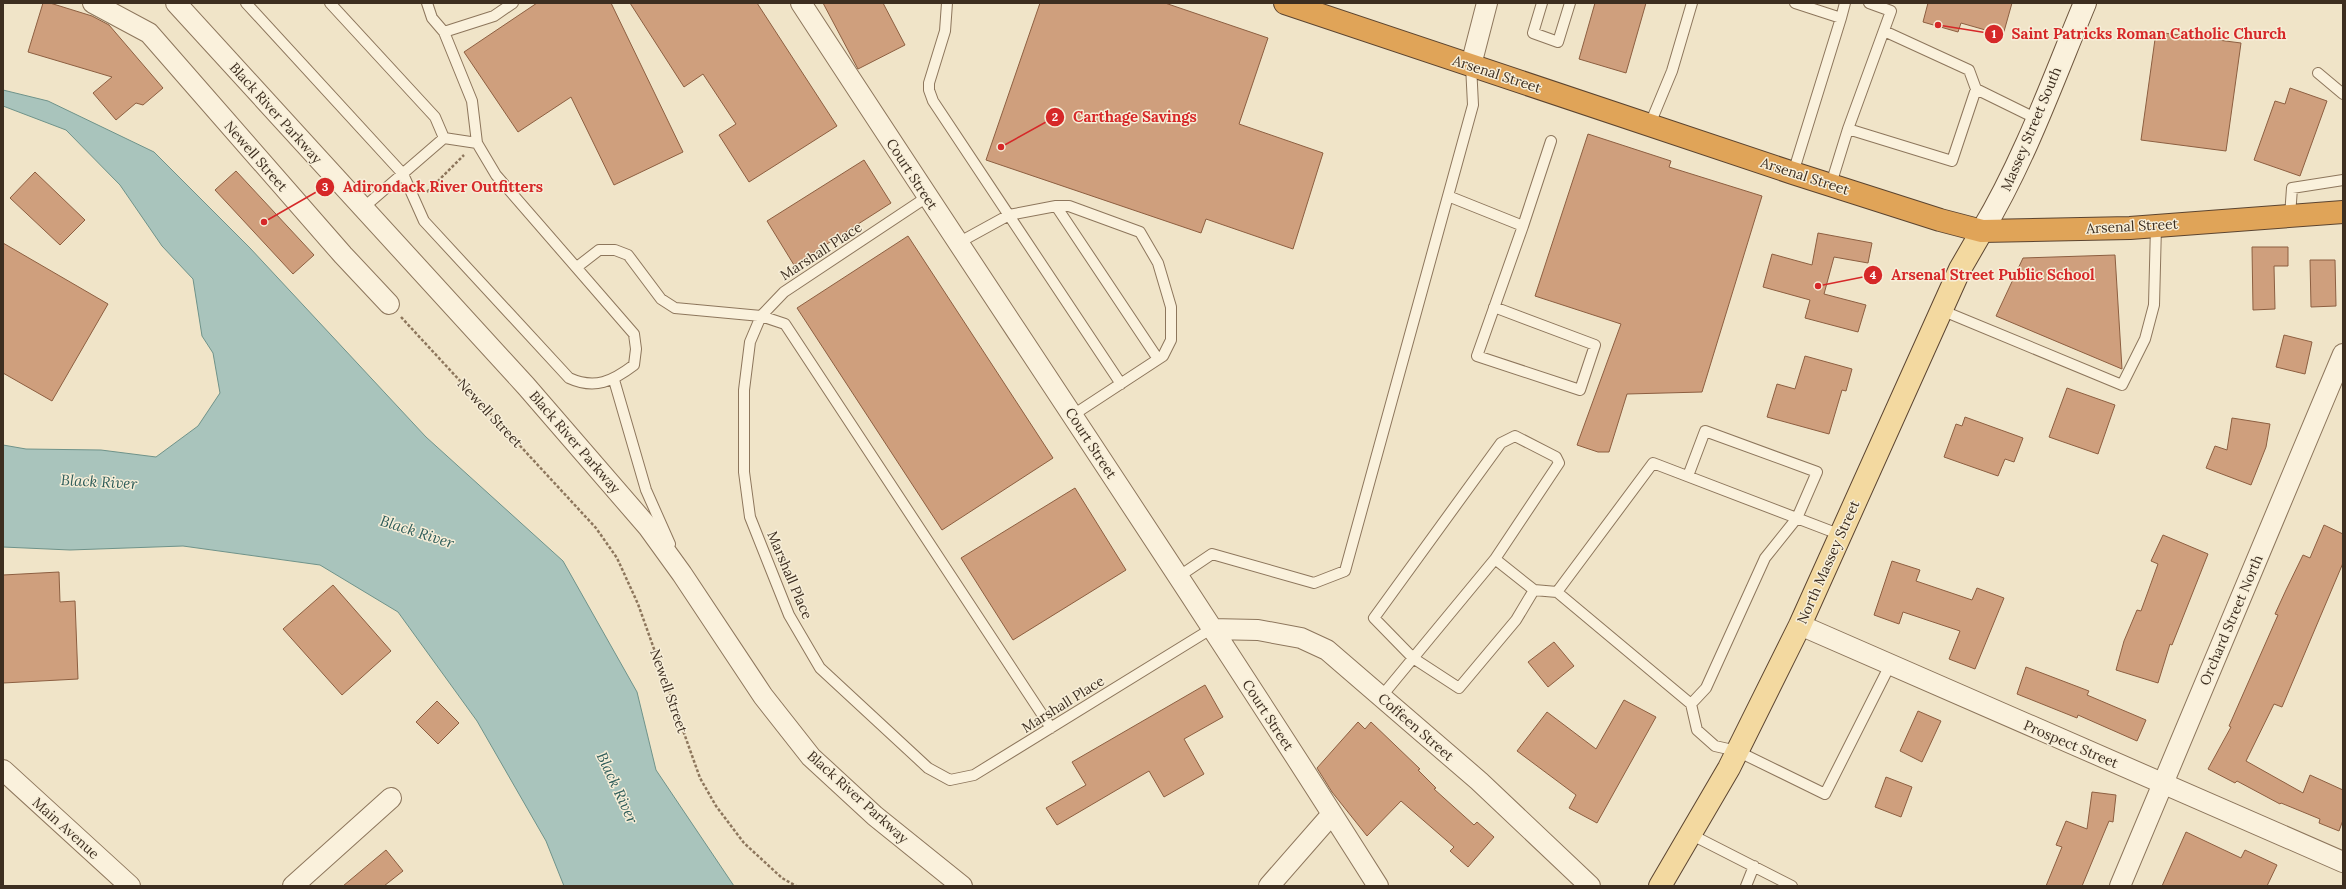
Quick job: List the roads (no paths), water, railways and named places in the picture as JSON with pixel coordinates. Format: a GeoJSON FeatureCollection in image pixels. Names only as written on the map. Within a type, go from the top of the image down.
{"type":"FeatureCollection","features":[{"type":"Feature","properties":{"kind":"highway","name":"Arsenal Street"},"geometry":{"type":"LineString","coordinates":[[1285,3],[1793,173],[1940,220],[1982,231],[2156,226],[2343,212]]}},
{"type":"Feature","properties":{"kind":"main road","name":"Massey Street South"},"geometry":{"type":"LineString","coordinates":[[1982,231],[2001,198],[2037,119],[2085,3]]}},
{"type":"Feature","properties":{"kind":"main road","name":"North Massey Street"},"geometry":{"type":"LineString","coordinates":[[1660,886],[1737,751],[1800,625],[1941,310],[1960,269],[1982,231]]}},
{"type":"Feature","properties":{"kind":"street","name":"Newell Street"},"geometry":{"type":"LineString","coordinates":[[93,3],[149,33],[343,255],[389,304]]}},
{"type":"Feature","properties":{"kind":"street","name":"Black River Parkway"},"geometry":{"type":"LineString","coordinates":[[176,3],[526,386],[648,527],[682,574],[763,696],[811,757],[875,816],[962,886]]}},
{"type":"Feature","properties":{"kind":"street","name":"Court Street"},"geometry":{"type":"LineString","coordinates":[[801,3],[927,197],[1073,415],[1378,886]]}},
{"type":"Feature","properties":{"kind":"street"},"geometry":{"type":"LineString","coordinates":[[1470,65],[1487,3]]}},
{"type":"Feature","properties":{"kind":"street","name":"Orchard Street North"},"geometry":{"type":"LineString","coordinates":[[2120,886],[2343,354]]}},
{"type":"Feature","properties":{"kind":"street","name":"Prospect Street"},"geometry":{"type":"LineString","coordinates":[[1800,625],[2343,862]]}},
{"type":"Feature","properties":{"kind":"street","name":"Coffeen Street"},"geometry":{"type":"LineString","coordinates":[[1211,629],[1258,630],[1301,638],[1327,650],[1479,781],[1590,886]]}},
{"type":"Feature","properties":{"kind":"street","name":"Main Avenue"},"geometry":{"type":"LineString","coordinates":[[3,770],[130,886]]}},
{"type":"Feature","properties":{"kind":"street"},"geometry":{"type":"LineString","coordinates":[[293,886],[391,798]]}},
{"type":"Feature","properties":{"kind":"street"},"geometry":{"type":"LineString","coordinates":[[1269,886],[1332,814]]}},
{"type":"Feature","properties":{"kind":"lane"},"geometry":{"type":"LineString","coordinates":[[246,3],[403,174],[424,221],[569,378],[580,383],[591,384],[614,380],[634,365],[636,349],[634,334],[496,175],[477,143],[472,101],[444,32],[432,18],[427,3]]}},
{"type":"Feature","properties":{"kind":"lane"},"geometry":{"type":"LineString","coordinates":[[330,3],[435,117],[444,138]]}},
{"type":"Feature","properties":{"kind":"lane"},"geometry":{"type":"LineString","coordinates":[[444,32],[494,16],[513,3]]}},
{"type":"Feature","properties":{"kind":"lane"},"geometry":{"type":"LineString","coordinates":[[947,3],[945,31],[928,83],[933,101],[1121,384]]}},
{"type":"Feature","properties":{"kind":"lane"},"geometry":{"type":"LineString","coordinates":[[1542,3],[1533,33],[1558,42],[1570,3]]}},
{"type":"Feature","properties":{"kind":"lane"},"geometry":{"type":"LineString","coordinates":[[1650,124],[1672,72],[1692,3]]}},
{"type":"Feature","properties":{"kind":"lane"},"geometry":{"type":"LineString","coordinates":[[1795,3],[1841,18]]}},
{"type":"Feature","properties":{"kind":"lane"},"geometry":{"type":"LineString","coordinates":[[1793,173],[1845,3]]}},
{"type":"Feature","properties":{"kind":"lane"},"geometry":{"type":"LineString","coordinates":[[1831,184],[1848,129],[1891,7],[1869,3]]}},
{"type":"Feature","properties":{"kind":"lane"},"geometry":{"type":"LineString","coordinates":[[1848,129],[1952,162],[1976,89],[1969,70],[1884,30]]}},
{"type":"Feature","properties":{"kind":"lane"},"geometry":{"type":"LineString","coordinates":[[1178,577],[1212,554],[1314,583],[1345,571],[1473,105],[1470,65]]}},
{"type":"Feature","properties":{"kind":"lane"},"geometry":{"type":"LineString","coordinates":[[2318,73],[2343,94]]}},
{"type":"Feature","properties":{"kind":"lane"},"geometry":{"type":"LineString","coordinates":[[1976,89],[2037,119]]}},
{"type":"Feature","properties":{"kind":"lane"},"geometry":{"type":"LineString","coordinates":[[363,208],[444,138],[477,143]]}},
{"type":"Feature","properties":{"kind":"lane"},"geometry":{"type":"LineString","coordinates":[[1494,307],[1595,345],[1580,390],[1476,356],[1523,226],[1551,141]]}},
{"type":"Feature","properties":{"kind":"lane"},"geometry":{"type":"LineString","coordinates":[[2290,216],[2292,188],[2343,180]]}},
{"type":"Feature","properties":{"kind":"lane"},"geometry":{"type":"LineString","coordinates":[[1448,196],[1523,226]]}},
{"type":"Feature","properties":{"kind":"lane","name":"Marshall Place"},"geometry":{"type":"LineString","coordinates":[[927,197],[784,292],[761,316],[750,342],[744,390],[744,472],[750,518],[789,615],[820,668],[924,764],[950,780],[974,775],[1211,629]]}},
{"type":"Feature","properties":{"kind":"lane"},"geometry":{"type":"LineString","coordinates":[[1056,206],[1158,359]]}},
{"type":"Feature","properties":{"kind":"lane"},"geometry":{"type":"LineString","coordinates":[[958,243],[1010,216],[1056,206],[1069,206],[1140,232],[1158,264],[1171,307],[1171,340],[1168,348],[1158,359],[1073,415]]}},
{"type":"Feature","properties":{"kind":"lane"},"geometry":{"type":"LineString","coordinates":[[1941,310],[2122,385],[2145,339],[2154,305],[2156,226]]}},
{"type":"Feature","properties":{"kind":"lane"},"geometry":{"type":"LineString","coordinates":[[577,267],[599,250],[615,250],[628,255],[661,299],[675,308],[761,316],[785,324],[1051,728]]}},
{"type":"Feature","properties":{"kind":"lane"},"geometry":{"type":"LineString","coordinates":[[614,380],[646,490],[682,574]]}},
{"type":"Feature","properties":{"kind":"lane"},"geometry":{"type":"LineString","coordinates":[[1688,476],[1705,431],[1817,472],[1796,518],[1765,558],[1706,688],[1691,704]]}},
{"type":"Feature","properties":{"kind":"lane"},"geometry":{"type":"LineString","coordinates":[[1381,697],[1413,658],[1495,559],[1560,463],[1556,457],[1515,436],[1501,443],[1374,618],[1413,658],[1459,688],[1516,620],[1534,590]]}},
{"type":"Feature","properties":{"kind":"lane"},"geometry":{"type":"LineString","coordinates":[[1557,592],[1653,463],[1840,535]]}},
{"type":"Feature","properties":{"kind":"lane"},"geometry":{"type":"LineString","coordinates":[[1495,559],[1534,590],[1557,592],[1691,704],[1697,730],[1715,746],[1737,751],[1825,794],[1890,665]]}},
{"type":"Feature","properties":{"kind":"lane"},"geometry":{"type":"LineString","coordinates":[[1690,834],[1792,886]]}},
{"type":"Feature","properties":{"kind":"lane"},"geometry":{"type":"LineString","coordinates":[[1746,886],[1754,866]]}},
{"type":"Feature","properties":{"kind":"water","name":"Black River"},"geometry":{"type":"Polygon","coordinates":[[[3,90],[48,101],[154,152],[250,248],[426,437],[563,561],[637,692],[656,770],[734,886],[564,886],[546,841],[477,721],[398,612],[320,565],[183,546],[70,550],[3,547],[3,445],[26,449],[101,450],[156,457],[198,426],[220,393],[213,353],[202,336],[193,279],[162,246],[120,185],[66,130],[3,106],[3,90]]]}},
{"type":"Feature","properties":{"kind":"place","name":"Saint Patricks Roman Catholic Church"},"geometry":{"type":"Point","coordinates":[1938,25]}},
{"type":"Feature","properties":{"kind":"place","name":"Carthage Savings"},"geometry":{"type":"Point","coordinates":[1001,147]}},
{"type":"Feature","properties":{"kind":"place","name":"Adirondack River Outfitters"},"geometry":{"type":"Point","coordinates":[264,222]}},
{"type":"Feature","properties":{"kind":"place","name":"Arsenal Street Public School"},"geometry":{"type":"Point","coordinates":[1818,286]}}]}
